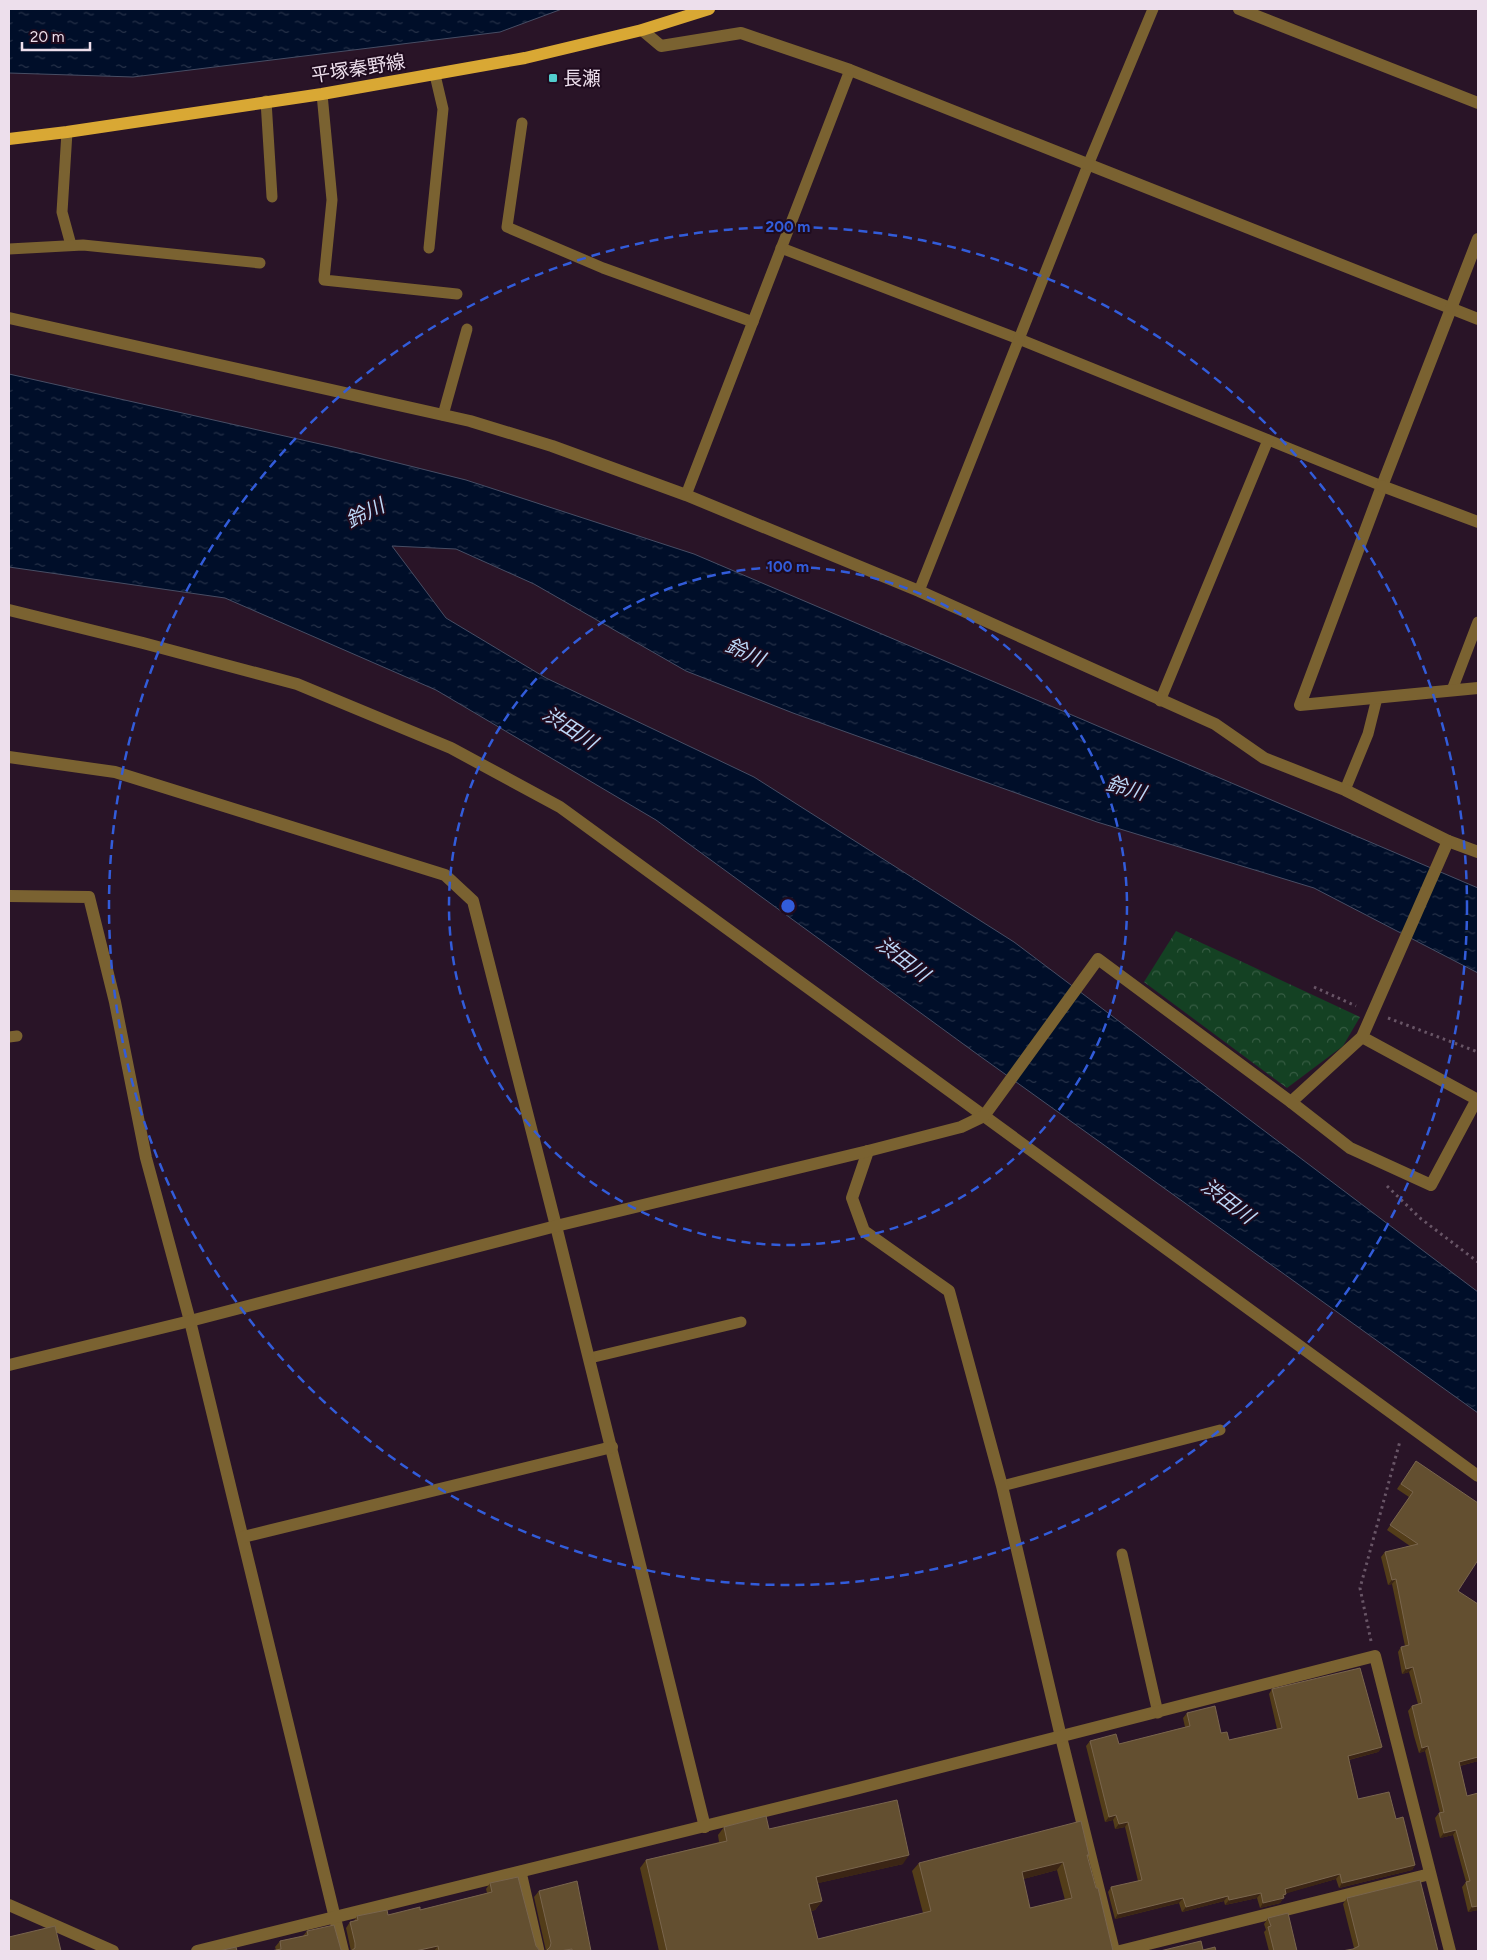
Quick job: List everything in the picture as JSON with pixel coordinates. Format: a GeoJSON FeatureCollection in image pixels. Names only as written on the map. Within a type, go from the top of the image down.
{"type":"FeatureCollection","features":[{"type":"Feature","properties":{"kind":"main road","name":"平塚秦野線"},"geometry":{"type":"LineString","coordinates":[[9,139],[322,94],[435,75],[526,58],[642,30],[709,9]]}},
{"type":"Feature","properties":{"kind":"street"},"geometry":{"type":"LineString","coordinates":[[1239,9],[1478,103]]}},
{"type":"Feature","properties":{"kind":"street"},"geometry":{"type":"LineString","coordinates":[[642,30],[661,46],[741,33],[850,70],[1478,319]]}},
{"type":"Feature","properties":{"kind":"street"},"geometry":{"type":"LineString","coordinates":[[1478,239],[1300,704],[1478,688]]}},
{"type":"Feature","properties":{"kind":"street"},"geometry":{"type":"LineString","coordinates":[[9,318],[470,421],[552,446],[686,495],[919,591],[1215,724],[1264,758],[1345,790],[1448,841],[1478,852]]}},
{"type":"Feature","properties":{"kind":"street"},"geometry":{"type":"LineString","coordinates":[[1382,486],[1478,522]]}},
{"type":"Feature","properties":{"kind":"street"},"geometry":{"type":"LineString","coordinates":[[9,610],[297,684],[451,748],[560,806],[1478,1476]]}},
{"type":"Feature","properties":{"kind":"street"},"geometry":{"type":"LineString","coordinates":[[9,757],[115,772],[445,875],[473,901],[590,1358],[705,1827]]}},
{"type":"Feature","properties":{"kind":"street"},"geometry":{"type":"LineString","coordinates":[[1291,1102],[1362,1037],[1448,841]]}},
{"type":"Feature","properties":{"kind":"street"},"geometry":{"type":"LineString","coordinates":[[9,896],[89,897],[116,1002],[146,1158],[190,1321],[343,1951]]}},
{"type":"Feature","properties":{"kind":"street"},"geometry":{"type":"LineString","coordinates":[[9,1365],[190,1321],[556,1226],[961,1127],[984,1116],[1098,959],[1350,1148],[1432,1186],[1478,1100],[1362,1037]]}},
{"type":"Feature","properties":{"kind":"street"},"geometry":{"type":"LineString","coordinates":[[868,1151],[852,1198],[864,1231],[949,1290],[1002,1486],[1060,1737],[1114,1951]]}},
{"type":"Feature","properties":{"kind":"street"},"geometry":{"type":"LineString","coordinates":[[243,1537],[612,1447]]}},
{"type":"Feature","properties":{"kind":"street"},"geometry":{"type":"LineString","coordinates":[[198,1951],[705,1827],[1158,1713],[1375,1656],[1450,1951]]}},
{"type":"Feature","properties":{"kind":"street"},"geometry":{"type":"LineString","coordinates":[[1120,1951],[1430,1874]]}},
{"type":"Feature","properties":{"kind":"street"},"geometry":{"type":"LineString","coordinates":[[9,1905],[113,1951]]}},
{"type":"Feature","properties":{"kind":"lane"},"geometry":{"type":"LineString","coordinates":[[919,591],[1088,165],[1153,9]]}},
{"type":"Feature","properties":{"kind":"lane"},"geometry":{"type":"LineString","coordinates":[[686,495],[850,70]]}},
{"type":"Feature","properties":{"kind":"lane"},"geometry":{"type":"LineString","coordinates":[[429,248],[443,109],[435,75]]}},
{"type":"Feature","properties":{"kind":"lane"},"geometry":{"type":"LineString","coordinates":[[322,94],[332,200],[324,280],[457,294]]}},
{"type":"Feature","properties":{"kind":"lane"},"geometry":{"type":"LineString","coordinates":[[266,101],[272,197]]}},
{"type":"Feature","properties":{"kind":"lane"},"geometry":{"type":"LineString","coordinates":[[522,123],[507,227],[603,268],[753,322]]}},
{"type":"Feature","properties":{"kind":"lane"},"geometry":{"type":"LineString","coordinates":[[67,132],[62,212],[71,245]]}},
{"type":"Feature","properties":{"kind":"lane"},"geometry":{"type":"LineString","coordinates":[[9,249],[83,244],[260,263]]}},
{"type":"Feature","properties":{"kind":"lane"},"geometry":{"type":"LineString","coordinates":[[781,248],[1019,339],[1382,486]]}},
{"type":"Feature","properties":{"kind":"lane"},"geometry":{"type":"LineString","coordinates":[[443,415],[467,329]]}},
{"type":"Feature","properties":{"kind":"lane"},"geometry":{"type":"LineString","coordinates":[[1160,700],[1268,440]]}},
{"type":"Feature","properties":{"kind":"lane"},"geometry":{"type":"LineString","coordinates":[[1452,690],[1478,622]]}},
{"type":"Feature","properties":{"kind":"lane"},"geometry":{"type":"LineString","coordinates":[[1345,790],[1368,734],[1377,698]]}},
{"type":"Feature","properties":{"kind":"lane"},"geometry":{"type":"LineString","coordinates":[[590,1358],[741,1322]]}},
{"type":"Feature","properties":{"kind":"lane"},"geometry":{"type":"LineString","coordinates":[[1002,1486],[1220,1430]]}},
{"type":"Feature","properties":{"kind":"lane"},"geometry":{"type":"LineString","coordinates":[[1122,1554],[1158,1713]]}},
{"type":"Feature","properties":{"kind":"lane"},"geometry":{"type":"LineString","coordinates":[[522,1872],[539,1951]]}},
{"type":"Feature","properties":{"kind":"path"},"geometry":{"type":"LineString","coordinates":[[1314,987],[1374,1013],[1478,1052]]}},
{"type":"Feature","properties":{"kind":"path"},"geometry":{"type":"LineString","coordinates":[[1385,1183],[1420,1218],[1478,1262]]}},
{"type":"Feature","properties":{"kind":"path"},"geometry":{"type":"LineString","coordinates":[[1375,1656],[1360,1588],[1405,1423]]}},
{"type":"Feature","properties":{"kind":"green space"},"geometry":{"type":"Polygon","coordinates":[[[1176,931],[1360,1017],[1343,1046],[1287,1088],[1144,982],[1176,931]]]}},
{"type":"Feature","properties":{"kind":"water"},"geometry":{"type":"Polygon","coordinates":[[[9,9],[562,9],[500,32],[133,77],[9,73],[9,9]]]}},
{"type":"Feature","properties":{"kind":"water"},"geometry":{"type":"Polygon","coordinates":[[[9,374],[338,448],[466,480],[694,554],[1478,888],[1478,973],[1314,888],[1097,822],[793,713],[686,671],[534,584],[456,549],[392,546],[446,618],[546,678],[754,777],[1014,942],[1478,1292],[1478,1413],[977,1054],[656,820],[436,690],[225,598],[9,567],[9,374]]]}},
{"type":"Feature","properties":{"kind":"building"},"geometry":{"type":"Polygon","coordinates":[[[1416,1461],[1478,1503],[1478,1560],[1458,1591],[1478,1604],[1478,1757],[1459,1762],[1467,1796],[1478,1793],[1478,1906],[1472,1907],[1466,1882],[1470,1881],[1456,1830],[1444,1833],[1439,1813],[1444,1812],[1428,1746],[1422,1748],[1412,1706],[1422,1703],[1413,1667],[1406,1669],[1401,1647],[1409,1645],[1396,1579],[1392,1580],[1385,1552],[1418,1544],[1390,1525],[1413,1492],[1401,1484],[1416,1461]]]}},
{"type":"Feature","properties":{"kind":"building"},"geometry":{"type":"Polygon","coordinates":[[[1360,1668],[1382,1747],[1348,1756],[1358,1799],[1389,1792],[1396,1819],[1403,1817],[1415,1865],[1342,1883],[1340,1874],[1285,1889],[1286,1894],[1283,1895],[1284,1898],[1263,1903],[1261,1893],[1229,1900],[1228,1896],[1186,1907],[1183,1898],[1118,1914],[1111,1887],[1142,1880],[1128,1822],[1119,1824],[1116,1815],[1109,1817],[1090,1741],[1116,1734],[1119,1744],[1190,1726],[1187,1713],[1215,1706],[1221,1733],[1227,1732],[1229,1740],[1282,1728],[1272,1689],[1360,1668]]]}},
{"type":"Feature","properties":{"kind":"building"},"geometry":{"type":"Polygon","coordinates":[[[897,1800],[909,1855],[816,1877],[822,1901],[809,1904],[818,1939],[931,1911],[919,1863],[1081,1821],[1089,1855],[1087,1855],[1096,1888],[1098,1888],[1113,1951],[667,1951],[646,1860],[727,1841],[724,1827],[766,1816],[769,1829],[897,1800]],[[1063,1862],[1022,1872],[1030,1908],[1072,1898],[1063,1862]]]}},
{"type":"Feature","properties":{"kind":"building"},"geometry":{"type":"Polygon","coordinates":[[[518,1877],[536,1946],[540,1951],[439,1951],[438,1946],[415,1951],[351,1951],[355,1948],[355,1943],[350,1922],[358,1920],[357,1916],[387,1910],[388,1915],[420,1907],[420,1910],[492,1892],[490,1883],[518,1877]]]}},
{"type":"Feature","properties":{"kind":"building"},"geometry":{"type":"Polygon","coordinates":[[[1420,1880],[1438,1951],[1342,1951],[1359,1946],[1347,1898],[1420,1880]]]}},
{"type":"Feature","properties":{"kind":"building"},"geometry":{"type":"Polygon","coordinates":[[[577,1881],[591,1951],[572,1951],[572,1949],[546,1951],[551,1943],[539,1891],[577,1881]]]}},
{"type":"Feature","properties":{"kind":"building"},"geometry":{"type":"Polygon","coordinates":[[[1288,1913],[1297,1951],[1274,1951],[1268,1927],[1271,1926],[1268,1918],[1288,1913]]]}},
{"type":"Feature","properties":{"kind":"building"},"geometry":{"type":"Polygon","coordinates":[[[334,1925],[341,1950],[346,1951],[271,1951],[281,1949],[280,1941],[308,1935],[307,1931],[334,1925]]]}},
{"type":"Feature","properties":{"kind":"building"},"geometry":{"type":"Polygon","coordinates":[[[55,1926],[61,1951],[9,1951],[9,1937],[55,1926]]]}},
{"type":"Feature","properties":{"kind":"building"},"geometry":{"type":"Polygon","coordinates":[[[1201,1941],[1203,1950],[1215,1947],[1216,1951],[1160,1951],[1201,1941]]]}},
{"type":"Feature","properties":{"kind":"building"},"geometry":{"type":"Polygon","coordinates":[[[236,1947],[237,1951],[219,1951],[236,1947]]]}},
{"type":"Feature","properties":{"kind":"place","name":"長瀬"},"geometry":{"type":"Point","coordinates":[553,78]}},
{"type":"Feature","properties":{"kind":"water label","name":"鈴川"},"geometry":{"type":"Point","coordinates":[365,513]}},
{"type":"Feature","properties":{"kind":"water label","name":"鈴川"},"geometry":{"type":"Point","coordinates":[745,652]}},
{"type":"Feature","properties":{"kind":"water label","name":"渋田川"},"geometry":{"type":"Point","coordinates":[570,728]}},
{"type":"Feature","properties":{"kind":"water label","name":"鈴川"},"geometry":{"type":"Point","coordinates":[1126,788]}},
{"type":"Feature","properties":{"kind":"water label","name":"渋田川"},"geometry":{"type":"Point","coordinates":[903,959]}},
{"type":"Feature","properties":{"kind":"water label","name":"渋田川"},"geometry":{"type":"Point","coordinates":[1228,1201]}}]}
